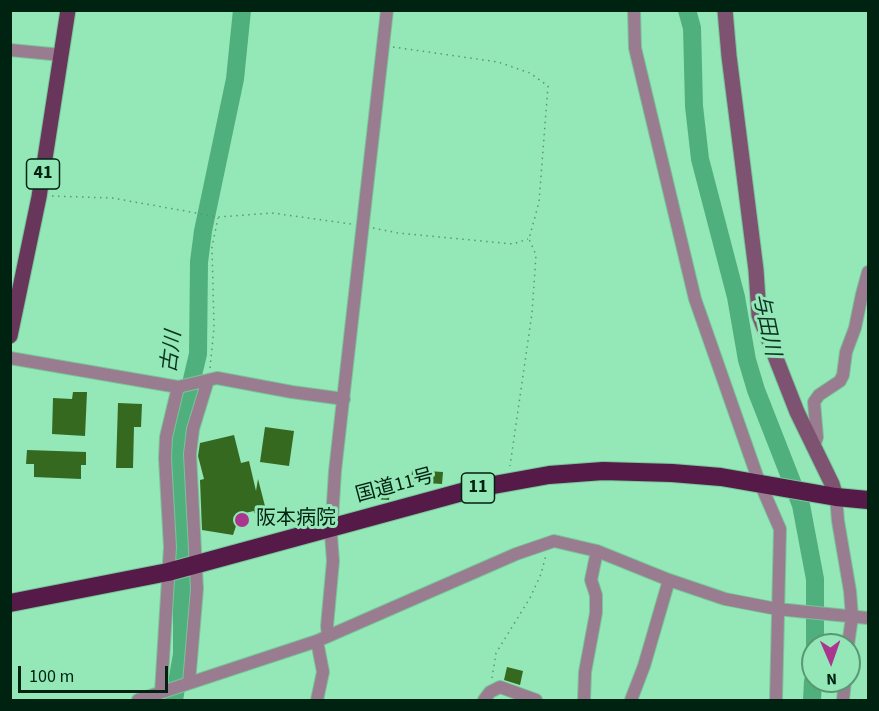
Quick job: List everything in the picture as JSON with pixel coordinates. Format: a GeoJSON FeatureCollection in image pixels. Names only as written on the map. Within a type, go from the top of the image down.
{"type":"FeatureCollection","features":[{"type":"Feature","properties":{"kind":"highway","name":"国道11号"},"geometry":{"type":"LineString","coordinates":[[10,603],[170,571],[508,482],[603,471],[643,471],[721,477],[766,486],[868,500]]}},
{"type":"Feature","properties":{"kind":"main road","name":"41"},"geometry":{"type":"LineString","coordinates":[[10,336],[14,303],[39,197],[68,10]]}},
{"type":"Feature","properties":{"kind":"street"},"geometry":{"type":"LineString","coordinates":[[317,700],[323,672],[323,638],[327,626],[333,561],[335,471],[387,10]]}},
{"type":"Feature","properties":{"kind":"street"},"geometry":{"type":"LineString","coordinates":[[634,10],[635,48],[695,298],[780,529],[780,609],[776,700]]}},
{"type":"Feature","properties":{"kind":"street"},"geometry":{"type":"LineString","coordinates":[[725,10],[756,270],[759,315],[797,412],[832,484],[828,495],[838,521],[850,591],[848,633]]}},
{"type":"Feature","properties":{"kind":"street"},"geometry":{"type":"LineString","coordinates":[[10,50],[62,55]]}},
{"type":"Feature","properties":{"kind":"street"},"geometry":{"type":"LineString","coordinates":[[814,447],[817,437],[814,402],[819,395],[840,381],[843,375],[846,352],[865,294],[868,273]]}},
{"type":"Feature","properties":{"kind":"street"},"geometry":{"type":"LineString","coordinates":[[10,358],[180,387],[217,378],[344,399]]}},
{"type":"Feature","properties":{"kind":"street"},"geometry":{"type":"LineString","coordinates":[[187,683],[197,589],[190,454],[193,429],[205,380]]}},
{"type":"Feature","properties":{"kind":"street"},"geometry":{"type":"LineString","coordinates":[[164,691],[171,547],[165,458],[166,437],[180,387]]}},
{"type":"Feature","properties":{"kind":"street"},"geometry":{"type":"LineString","coordinates":[[138,700],[323,638],[546,542],[561,541],[597,551],[669,580],[725,599],[780,609],[868,618]]}},
{"type":"Feature","properties":{"kind":"street"},"geometry":{"type":"LineString","coordinates":[[584,700],[585,672],[596,613],[596,595],[591,580],[597,551]]}},
{"type":"Feature","properties":{"kind":"street"},"geometry":{"type":"LineString","coordinates":[[633,700],[669,580]]}},
{"type":"Feature","properties":{"kind":"street"},"geometry":{"type":"LineString","coordinates":[[487,696],[500,687],[537,700]]}},
{"type":"Feature","properties":{"kind":"path"},"geometry":{"type":"LineString","coordinates":[[383,46],[498,62],[530,73],[548,86],[539,202],[529,239],[536,255],[532,313],[508,482]]}},
{"type":"Feature","properties":{"kind":"path"},"geometry":{"type":"LineString","coordinates":[[39,197],[66,195],[112,198],[219,217],[272,213],[363,225],[398,233],[513,244],[529,239]]}},
{"type":"Feature","properties":{"kind":"path"},"geometry":{"type":"LineString","coordinates":[[205,380],[214,328],[212,247],[219,217]]}},
{"type":"Feature","properties":{"kind":"path"},"geometry":{"type":"LineString","coordinates":[[487,696],[496,653],[531,598],[548,550],[546,542]]}},
{"type":"Feature","properties":{"kind":"building"},"geometry":{"type":"Polygon","coordinates":[[[73,392],[87,392],[85,436],[52,434],[53,398],[72,399],[73,392]]]}},
{"type":"Feature","properties":{"kind":"building"},"geometry":{"type":"Polygon","coordinates":[[[118,403],[142,404],[141,427],[134,427],[133,468],[116,468],[118,403]]]}},
{"type":"Feature","properties":{"kind":"building"},"geometry":{"type":"Polygon","coordinates":[[[265,427],[294,431],[289,466],[260,462],[265,427]]]}},
{"type":"Feature","properties":{"kind":"building"},"geometry":{"type":"Polygon","coordinates":[[[234,435],[241,463],[249,461],[256,491],[258,479],[266,510],[235,515],[236,526],[233,535],[202,530],[200,480],[204,479],[198,456],[200,443],[234,435]]]}},
{"type":"Feature","properties":{"kind":"building"},"geometry":{"type":"Polygon","coordinates":[[[27,450],[86,452],[86,465],[81,465],[81,479],[34,477],[34,464],[26,464],[27,450]]]}},
{"type":"Feature","properties":{"kind":"building"},"geometry":{"type":"Polygon","coordinates":[[[412,470],[443,472],[442,484],[411,482],[412,470]]]}},
{"type":"Feature","properties":{"kind":"building"},"geometry":{"type":"Polygon","coordinates":[[[371,482],[391,485],[389,500],[369,499],[371,482]]]}},
{"type":"Feature","properties":{"kind":"building"},"geometry":{"type":"Polygon","coordinates":[[[507,667],[523,671],[520,685],[504,680],[507,667]]]}},
{"type":"Feature","properties":{"kind":"waterway","name":"古川"},"geometry":{"type":"LineString","coordinates":[[174,700],[182,654],[182,520],[176,464],[180,430],[198,354],[199,262],[203,231],[235,79],[242,10]]}},
{"type":"Feature","properties":{"kind":"waterway","name":"与田川"},"geometry":{"type":"LineString","coordinates":[[687,10],[692,28],[694,106],[700,159],[736,297],[747,360],[756,390],[801,505],[815,579],[815,633]]}},
{"type":"Feature","properties":{"kind":"waterway","name":"与田川"},"geometry":{"type":"LineString","coordinates":[[812,693],[812,700]]}},
{"type":"Feature","properties":{"kind":"place","name":"阪本病院"},"geometry":{"type":"Point","coordinates":[242,520]}}]}
